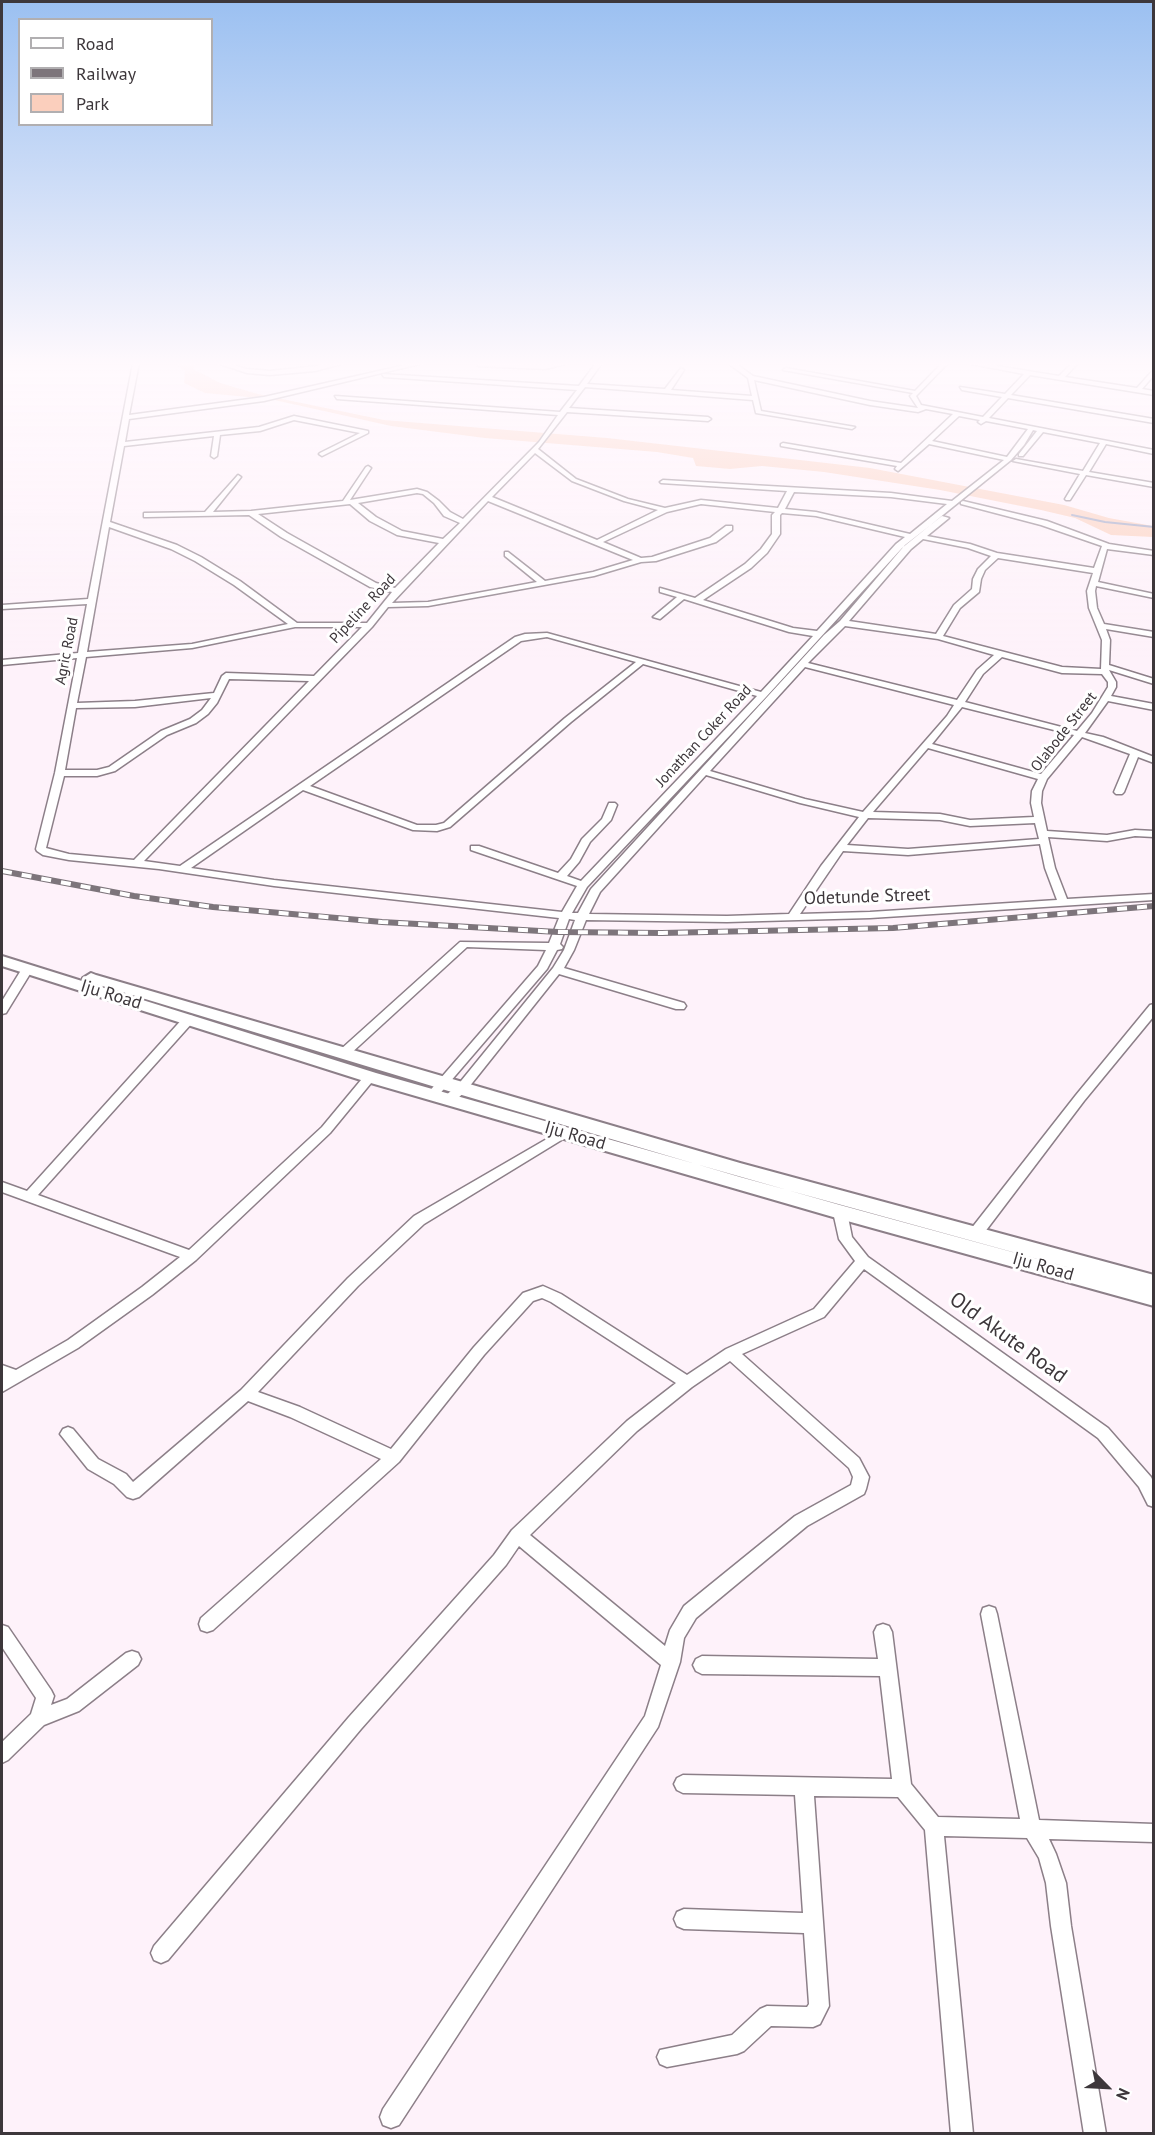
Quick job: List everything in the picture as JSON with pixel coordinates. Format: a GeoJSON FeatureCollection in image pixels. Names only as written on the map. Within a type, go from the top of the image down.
{"type":"FeatureCollection","features":[{"type":"Feature","properties":{"kind":"main road","name":"Iju Road"},"geometry":{"type":"LineString","coordinates":[[2,950],[344,1053],[564,1133],[1154,1298]]}},
{"type":"Feature","properties":{"kind":"main road","name":"Iju Road"},"geometry":{"type":"LineString","coordinates":[[2,961],[370,1077],[446,1091],[1154,1283]]}},
{"type":"Feature","properties":{"kind":"street","name":"Agric Road"},"geometry":{"type":"LineString","coordinates":[[117,463],[60,772],[41,849],[48,853],[69,857],[136,864]]}},
{"type":"Feature","properties":{"kind":"street","name":"Pipeline Road"},"geometry":{"type":"LineString","coordinates":[[136,864],[369,625],[397,591],[522,463]]}},
{"type":"Feature","properties":{"kind":"street"},"geometry":{"type":"LineString","coordinates":[[556,463],[574,480],[626,500],[665,510]]}},
{"type":"Feature","properties":{"kind":"street"},"geometry":{"type":"LineString","coordinates":[[878,463],[901,467],[906,463]]}},
{"type":"Feature","properties":{"kind":"street","name":"Jonathan Coker Road"},"geometry":{"type":"LineString","coordinates":[[446,1091],[543,967],[565,915],[583,885],[763,695],[909,536],[958,503],[1010,463]]}},
{"type":"Feature","properties":{"kind":"street"},"geometry":{"type":"LineString","coordinates":[[1029,463],[1154,485]]}},
{"type":"Feature","properties":{"kind":"street"},"geometry":{"type":"LineString","coordinates":[[1068,499],[1090,463]]}},
{"type":"Feature","properties":{"kind":"street"},"geometry":{"type":"LineString","coordinates":[[349,503],[368,468]]}},
{"type":"Feature","properties":{"kind":"street"},"geometry":{"type":"LineString","coordinates":[[208,513],[238,477]]}},
{"type":"Feature","properties":{"kind":"street"},"geometry":{"type":"LineString","coordinates":[[663,482],[891,495],[958,503],[1044,523],[1108,546],[1154,554]]}},
{"type":"Feature","properties":{"kind":"street"},"geometry":{"type":"LineString","coordinates":[[697,600],[748,566],[764,551],[776,534],[776,515],[791,491]]}},
{"type":"Feature","properties":{"kind":"street"},"geometry":{"type":"LineString","coordinates":[[147,515],[251,513],[349,503],[422,492],[437,502],[447,513],[464,522]]}},
{"type":"Feature","properties":{"kind":"street"},"geometry":{"type":"LineString","coordinates":[[487,498],[640,560]]}},
{"type":"Feature","properties":{"kind":"street"},"geometry":{"type":"LineString","coordinates":[[598,542],[665,510],[701,502],[816,514],[909,536]]}},
{"type":"Feature","properties":{"kind":"street"},"geometry":{"type":"LineString","coordinates":[[349,503],[400,533],[445,542]]}},
{"type":"Feature","properties":{"kind":"street","name":"Jonathan Coker Road"},"geometry":{"type":"LineString","coordinates":[[446,1091],[557,970],[595,891],[804,664],[827,636],[843,623],[916,538],[923,537],[958,503]]}},
{"type":"Feature","properties":{"kind":"street"},"geometry":{"type":"LineString","coordinates":[[251,513],[284,535],[373,585],[397,591]]}},
{"type":"Feature","properties":{"kind":"street"},"geometry":{"type":"LineString","coordinates":[[106,524],[166,544],[198,559],[237,583],[295,626]]}},
{"type":"Feature","properties":{"kind":"street"},"geometry":{"type":"LineString","coordinates":[[387,605],[428,604],[603,572],[714,540],[729,528]]}},
{"type":"Feature","properties":{"kind":"street"},"geometry":{"type":"LineString","coordinates":[[923,537],[970,546],[996,555],[1096,571]]}},
{"type":"Feature","properties":{"kind":"street","name":"Olabode Street"},"geometry":{"type":"LineString","coordinates":[[1064,904],[1050,868],[1036,803],[1037,791],[1043,778],[1108,698],[1112,687],[1112,682],[1104,669],[1106,640],[1093,608],[1092,583],[1104,548],[1108,546]]}},
{"type":"Feature","properties":{"kind":"street"},"geometry":{"type":"LineString","coordinates":[[508,554],[543,583]]}},
{"type":"Feature","properties":{"kind":"street"},"geometry":{"type":"LineString","coordinates":[[938,637],[957,607],[976,590],[977,579],[982,569],[996,555]]}},
{"type":"Feature","properties":{"kind":"street"},"geometry":{"type":"LineString","coordinates":[[1092,583],[1154,596]]}},
{"type":"Feature","properties":{"kind":"street"},"geometry":{"type":"LineString","coordinates":[[663,590],[792,630],[818,634]]}},
{"type":"Feature","properties":{"kind":"street"},"geometry":{"type":"LineString","coordinates":[[657,617],[683,596]]}},
{"type":"Feature","properties":{"kind":"street"},"geometry":{"type":"LineString","coordinates":[[2,607],[91,601]]}},
{"type":"Feature","properties":{"kind":"street"},"geometry":{"type":"LineString","coordinates":[[843,623],[938,637],[1062,670],[1104,669],[1154,682]]}},
{"type":"Feature","properties":{"kind":"street"},"geometry":{"type":"LineString","coordinates":[[2,662],[212,644],[295,626],[369,625]]}},
{"type":"Feature","properties":{"kind":"street"},"geometry":{"type":"LineString","coordinates":[[1101,626],[1154,635]]}},
{"type":"Feature","properties":{"kind":"street"},"geometry":{"type":"LineString","coordinates":[[182,869],[518,639],[537,634],[547,635],[640,663],[763,695]]}},
{"type":"Feature","properties":{"kind":"street"},"geometry":{"type":"LineString","coordinates":[[793,916],[825,868],[865,815],[960,703],[980,672],[1000,654]]}},
{"type":"Feature","properties":{"kind":"street"},"geometry":{"type":"LineString","coordinates":[[301,786],[416,828],[437,828],[447,825],[568,720],[640,663]]}},
{"type":"Feature","properties":{"kind":"street"},"geometry":{"type":"LineString","coordinates":[[804,664],[1081,734],[1113,743],[1154,760]]}},
{"type":"Feature","properties":{"kind":"street"},"geometry":{"type":"LineString","coordinates":[[60,772],[97,773],[112,769],[164,734],[193,721],[209,708],[226,676],[316,679]]}},
{"type":"Feature","properties":{"kind":"street"},"geometry":{"type":"LineString","coordinates":[[71,706],[135,704],[216,695]]}},
{"type":"Feature","properties":{"kind":"street"},"geometry":{"type":"LineString","coordinates":[[1108,698],[1154,707]]}},
{"type":"Feature","properties":{"kind":"street"},"geometry":{"type":"LineString","coordinates":[[926,745],[1043,778]]}},
{"type":"Feature","properties":{"kind":"street"},"geometry":{"type":"LineString","coordinates":[[1119,792],[1136,753]]}},
{"type":"Feature","properties":{"kind":"street"},"geometry":{"type":"LineString","coordinates":[[704,772],[812,803],[865,815],[940,817],[970,823],[1040,820]]}},
{"type":"Feature","properties":{"kind":"street"},"geometry":{"type":"LineString","coordinates":[[560,877],[575,860],[586,841],[606,820],[612,805]]}},
{"type":"Feature","properties":{"kind":"street"},"geometry":{"type":"LineString","coordinates":[[841,848],[908,852],[1044,838],[1107,838],[1135,833],[1154,834]]}},
{"type":"Feature","properties":{"kind":"street"},"geometry":{"type":"LineString","coordinates":[[475,848],[583,885]]}},
{"type":"Feature","properties":{"kind":"street","name":"Odetunde Street"},"geometry":{"type":"LineString","coordinates":[[136,864],[274,883],[537,914],[581,917],[684,919],[793,916],[1064,904],[1154,897]]}},
{"type":"Feature","properties":{"kind":"street"},"geometry":{"type":"LineString","coordinates":[[344,1053],[464,944],[570,947]]}},
{"type":"Feature","properties":{"kind":"street"},"geometry":{"type":"LineString","coordinates":[[2,1010],[27,969]]}},
{"type":"Feature","properties":{"kind":"street"},"geometry":{"type":"LineString","coordinates":[[557,970],[680,1006]]}},
{"type":"Feature","properties":{"kind":"street"},"geometry":{"type":"LineString","coordinates":[[976,1233],[1080,1098],[1154,1008]]}},
{"type":"Feature","properties":{"kind":"street"},"geometry":{"type":"LineString","coordinates":[[29,1197],[189,1019]]}},
{"type":"Feature","properties":{"kind":"street"},"geometry":{"type":"LineString","coordinates":[[2,1386],[73,1344],[191,1256],[326,1130],[370,1077]]}},
{"type":"Feature","properties":{"kind":"street"},"geometry":{"type":"LineString","coordinates":[[68,1434],[93,1464],[120,1479],[133,1492],[246,1394],[353,1282],[419,1220],[564,1133]]}},
{"type":"Feature","properties":{"kind":"street"},"geometry":{"type":"LineString","coordinates":[[2,1186],[191,1256]]}},
{"type":"Feature","properties":{"kind":"street","name":"Old Akute Road"},"geometry":{"type":"LineString","coordinates":[[840,1212],[846,1239],[863,1261],[1103,1433],[1149,1484],[1154,1500]]}},
{"type":"Feature","properties":{"kind":"street"},"geometry":{"type":"LineString","coordinates":[[161,1953],[355,1723],[500,1560],[518,1535],[632,1426],[687,1383],[731,1353],[819,1313],[863,1261]]}},
{"type":"Feature","properties":{"kind":"street"},"geometry":{"type":"LineString","coordinates":[[207,1624],[394,1457],[479,1351],[528,1297],[543,1292],[556,1298],[687,1383]]}},
{"type":"Feature","properties":{"kind":"street"},"geometry":{"type":"LineString","coordinates":[[391,2117],[652,1721],[671,1662],[676,1636],[690,1612],[801,1521],[858,1489],[861,1477],[854,1463],[731,1353]]}},
{"type":"Feature","properties":{"kind":"street"},"geometry":{"type":"LineString","coordinates":[[2,1371],[17,1377]]}},
{"type":"Feature","properties":{"kind":"street"},"geometry":{"type":"LineString","coordinates":[[246,1394],[295,1412],[394,1457]]}},
{"type":"Feature","properties":{"kind":"street"},"geometry":{"type":"LineString","coordinates":[[518,1535],[671,1662]]}},
{"type":"Feature","properties":{"kind":"street"},"geometry":{"type":"LineString","coordinates":[[989,1614],[1031,1828],[1047,1854],[1056,1883],[1095,2133]]}},
{"type":"Feature","properties":{"kind":"street"},"geometry":{"type":"LineString","coordinates":[[883,1632],[902,1788],[934,1826],[962,2133]]}},
{"type":"Feature","properties":{"kind":"street"},"geometry":{"type":"LineString","coordinates":[[2,1633],[45,1696],[38,1719]]}},
{"type":"Feature","properties":{"kind":"street"},"geometry":{"type":"LineString","coordinates":[[2,1754],[38,1719],[73,1705],[132,1659]]}},
{"type":"Feature","properties":{"kind":"street"},"geometry":{"type":"LineString","coordinates":[[702,1665],[887,1668]]}},
{"type":"Feature","properties":{"kind":"street"},"geometry":{"type":"LineString","coordinates":[[683,1784],[902,1788]]}},
{"type":"Feature","properties":{"kind":"street"},"geometry":{"type":"LineString","coordinates":[[668,2056],[737,2044],[767,2016],[813,2017],[819,2006],[804,1785]]}},
{"type":"Feature","properties":{"kind":"street"},"geometry":{"type":"LineString","coordinates":[[934,1826],[1154,1833]]}},
{"type":"Feature","properties":{"kind":"street"},"geometry":{"type":"LineString","coordinates":[[684,1918],[812,1923]]}},
{"type":"Feature","properties":{"kind":"green space"},"geometry":{"type":"Polygon","coordinates":[[[695,463],[823,463],[870,468],[1064,505],[1109,518],[1153,526],[1153,537],[1111,535],[1075,518],[940,490],[824,472],[762,466],[730,469],[696,466],[695,463]]]}},
{"type":"Feature","properties":{"kind":"waterway"},"geometry":{"type":"LineString","coordinates":[[1072,515],[1105,522],[1154,527]]}},
{"type":"Feature","properties":{"kind":"railway"},"geometry":{"type":"LineString","coordinates":[[2,871],[134,896],[213,907],[382,922],[558,932],[662,933],[893,928],[1154,906]]}}]}
